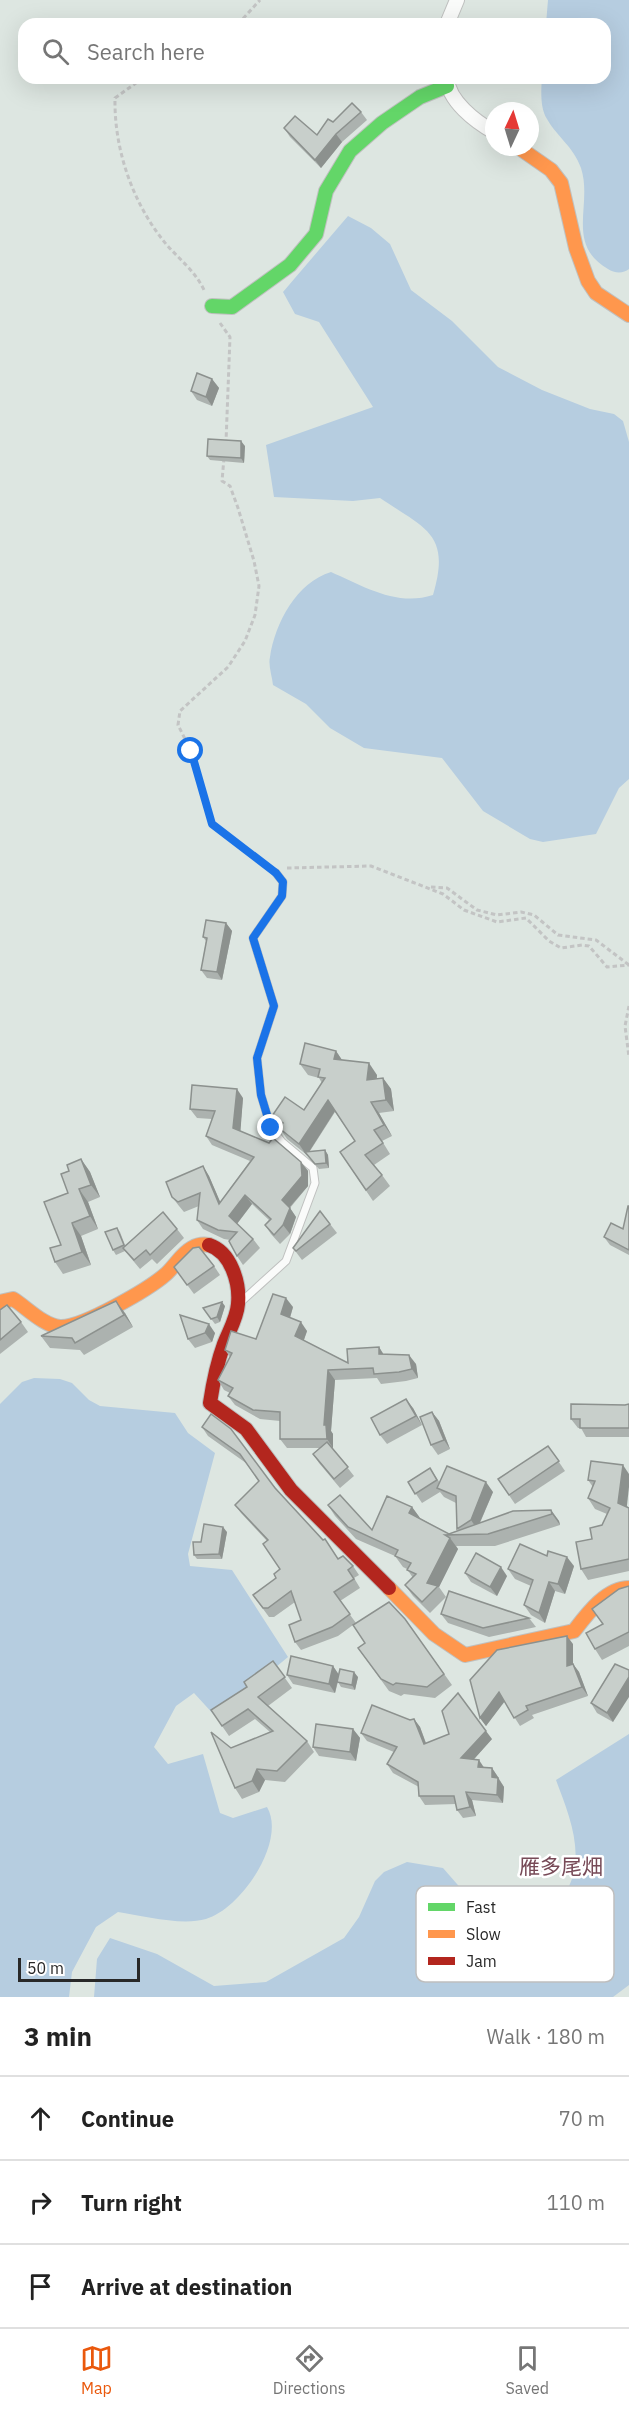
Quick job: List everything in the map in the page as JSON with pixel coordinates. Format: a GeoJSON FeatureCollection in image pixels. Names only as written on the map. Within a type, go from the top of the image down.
{"type":"FeatureCollection","features":[{"type":"Feature","properties":{"kind":"street"},"geometry":{"type":"LineString","coordinates":[[450,18],[457,0]]}},
{"type":"Feature","properties":{"kind":"street"},"geometry":{"type":"LineString","coordinates":[[212,306],[232,306],[290,265],[316,234],[326,191],[350,151],[382,123],[443,84]]}},
{"type":"Feature","properties":{"kind":"street"},"geometry":{"type":"LineString","coordinates":[[448,84],[473,120],[485,127]]}},
{"type":"Feature","properties":{"kind":"street"},"geometry":{"type":"LineString","coordinates":[[531,156],[551,170],[561,183],[576,248],[588,281],[596,292],[629,315]]}},
{"type":"Feature","properties":{"kind":"street"},"geometry":{"type":"LineString","coordinates":[[0,1302],[13,1299],[58,1327],[80,1324],[148,1288],[168,1273],[182,1254],[197,1245],[208,1244],[218,1249],[230,1262],[236,1280],[238,1305],[213,1383],[210,1403],[246,1430],[291,1490],[434,1634],[465,1655],[574,1631],[590,1610],[620,1588],[629,1588]]}},
{"type":"Feature","properties":{"kind":"lane"},"geometry":{"type":"LineString","coordinates":[[238,1305],[286,1261],[315,1183],[313,1168],[282,1142],[271,1128],[261,1095],[257,1058],[274,1006],[253,938],[282,896],[283,882],[276,873]]}},
{"type":"Feature","properties":{"kind":"path"},"geometry":{"type":"LineString","coordinates":[[244,18],[260,0]]}},
{"type":"Feature","properties":{"kind":"path"},"geometry":{"type":"LineString","coordinates":[[131,84],[115,98],[115,122],[123,161],[141,207],[166,244],[196,274],[212,306],[213,313],[230,337],[222,481],[230,486],[238,508],[259,586],[255,615],[245,641],[228,667],[180,711],[178,725],[191,751],[212,824],[276,873],[287,868],[371,866],[443,894],[464,910],[497,922],[526,918],[549,941],[561,948],[589,946],[607,967],[629,965]]}},
{"type":"Feature","properties":{"kind":"path"},"geometry":{"type":"LineString","coordinates":[[421,885],[447,888],[477,910],[497,915],[521,912],[534,915],[558,935],[596,940],[629,965]]}},
{"type":"Feature","properties":{"kind":"path"},"geometry":{"type":"LineString","coordinates":[[629,1006],[625,1026],[629,1057]]}},
{"type":"Feature","properties":{"kind":"shaded area"},"geometry":{"type":"Polygon","coordinates":[[[548,0],[629,0],[629,269],[624,272],[608,269],[595,259],[587,248],[583,223],[584,182],[581,168],[574,154],[547,119],[542,99],[542,84],[611,84],[611,18],[546,18],[548,0]]]}},
{"type":"Feature","properties":{"kind":"shaded area"},"geometry":{"type":"Polygon","coordinates":[[[348,216],[371,228],[390,244],[411,290],[452,321],[498,367],[542,390],[590,409],[614,414],[623,421],[629,442],[629,779],[619,788],[596,834],[543,842],[530,839],[483,811],[442,758],[364,748],[330,728],[306,704],[273,685],[270,660],[277,631],[298,594],[319,577],[331,572],[368,589],[393,597],[420,598],[433,595],[438,575],[439,558],[430,535],[422,526],[380,498],[353,501],[274,497],[266,445],[373,407],[319,322],[295,314],[283,292],[348,216]]]}},
{"type":"Feature","properties":{"kind":"shaded area"},"geometry":{"type":"Polygon","coordinates":[[[34,1378],[60,1379],[72,1383],[89,1400],[100,1406],[175,1413],[188,1433],[215,1453],[188,1554],[190,1566],[232,1570],[288,1657],[216,1717],[194,1693],[176,1706],[154,1747],[168,1764],[203,1754],[220,1813],[233,1818],[267,1807],[272,1821],[271,1837],[266,1855],[257,1872],[233,1902],[219,1913],[206,1919],[174,1921],[118,1912],[96,1927],[72,1972],[69,1997],[0,1997],[0,1404],[22,1382],[34,1378]]]}},
{"type":"Feature","properties":{"kind":"shaded area"},"geometry":{"type":"Polygon","coordinates":[[[629,1734],[629,1985],[613,1997],[94,1997],[97,1959],[110,1938],[157,1954],[214,1986],[266,1982],[344,1938],[359,1917],[375,1881],[384,1872],[407,1862],[443,1868],[459,1886],[416,1886],[416,1982],[614,1982],[614,1886],[569,1886],[575,1864],[574,1836],[556,1780],[629,1734]]]}},
{"type":"Feature","properties":{"kind":"building"},"geometry":{"type":"Polygon","coordinates":[[[352,103],[361,112],[336,134],[315,160],[284,128],[295,116],[317,135],[328,119],[333,122],[352,103]]]}},
{"type":"Feature","properties":{"kind":"building"},"geometry":{"type":"Polygon","coordinates":[[[197,373],[212,379],[206,397],[191,391],[197,373]]]}},
{"type":"Feature","properties":{"kind":"building"},"geometry":{"type":"Polygon","coordinates":[[[208,439],[241,441],[241,458],[207,456],[208,439]]]}},
{"type":"Feature","properties":{"kind":"building"},"geometry":{"type":"Polygon","coordinates":[[[206,920],[226,923],[217,972],[201,970],[207,938],[203,937],[206,920]]]}},
{"type":"Feature","properties":{"kind":"building"},"geometry":{"type":"Polygon","coordinates":[[[305,1043],[336,1051],[334,1059],[369,1063],[367,1080],[383,1078],[386,1100],[371,1102],[384,1125],[374,1130],[383,1143],[365,1155],[382,1175],[366,1190],[340,1152],[355,1141],[328,1100],[299,1144],[279,1128],[283,1123],[272,1116],[285,1097],[304,1110],[325,1078],[318,1077],[320,1069],[300,1064],[305,1043]]]}},
{"type":"Feature","properties":{"kind":"building"},"geometry":{"type":"Polygon","coordinates":[[[192,1085],[237,1089],[233,1128],[269,1143],[273,1138],[301,1162],[302,1176],[282,1200],[290,1208],[283,1225],[274,1235],[265,1225],[271,1219],[245,1195],[229,1216],[253,1239],[237,1256],[229,1241],[237,1232],[218,1230],[197,1220],[200,1193],[178,1202],[172,1197],[166,1182],[203,1166],[219,1204],[254,1157],[206,1136],[215,1111],[190,1109],[192,1085]]]}},
{"type":"Feature","properties":{"kind":"building"},"geometry":{"type":"Polygon","coordinates":[[[325,1150],[326,1163],[315,1164],[305,1152],[325,1150]]]}},
{"type":"Feature","properties":{"kind":"building"},"geometry":{"type":"Polygon","coordinates":[[[81,1159],[91,1185],[79,1189],[90,1216],[72,1223],[82,1252],[55,1262],[50,1248],[61,1245],[44,1202],[68,1193],[61,1174],[69,1171],[67,1165],[81,1159]]]}},
{"type":"Feature","properties":{"kind":"building"},"geometry":{"type":"Polygon","coordinates":[[[628,1206],[629,1250],[604,1237],[611,1223],[623,1229],[628,1206]]]}},
{"type":"Feature","properties":{"kind":"building"},"geometry":{"type":"Polygon","coordinates":[[[320,1211],[330,1224],[296,1251],[293,1248],[320,1211]]]}},
{"type":"Feature","properties":{"kind":"building"},"geometry":{"type":"Polygon","coordinates":[[[163,1212],[177,1229],[150,1255],[146,1250],[134,1260],[123,1248],[163,1212]]]}},
{"type":"Feature","properties":{"kind":"building"},"geometry":{"type":"Polygon","coordinates":[[[117,1228],[124,1245],[113,1250],[105,1232],[117,1228]]]}},
{"type":"Feature","properties":{"kind":"building"},"geometry":{"type":"Polygon","coordinates":[[[199,1247],[214,1266],[187,1285],[174,1267],[193,1248],[199,1247]]]}},
{"type":"Feature","properties":{"kind":"building"},"geometry":{"type":"Polygon","coordinates":[[[273,1294],[286,1298],[281,1314],[301,1322],[295,1336],[348,1363],[347,1349],[379,1347],[379,1354],[409,1355],[412,1369],[374,1374],[373,1368],[328,1370],[324,1425],[326,1425],[327,1439],[280,1439],[280,1412],[253,1410],[228,1396],[233,1388],[218,1380],[232,1353],[225,1350],[231,1331],[256,1339],[273,1294]]]}},
{"type":"Feature","properties":{"kind":"building"},"geometry":{"type":"Polygon","coordinates":[[[116,1301],[124,1315],[75,1343],[72,1338],[41,1336],[116,1301]]]}},
{"type":"Feature","properties":{"kind":"building"},"geometry":{"type":"Polygon","coordinates":[[[222,1302],[217,1317],[211,1319],[203,1308],[222,1302]]]}},
{"type":"Feature","properties":{"kind":"building"},"geometry":{"type":"Polygon","coordinates":[[[7,1305],[21,1322],[0,1340],[0,1310],[7,1305]]]}},
{"type":"Feature","properties":{"kind":"building"},"geometry":{"type":"Polygon","coordinates":[[[180,1315],[209,1324],[205,1333],[188,1339],[180,1315]]]}},
{"type":"Feature","properties":{"kind":"building"},"geometry":{"type":"Polygon","coordinates":[[[406,1399],[416,1416],[380,1435],[371,1418],[406,1399]]]}},
{"type":"Feature","properties":{"kind":"building"},"geometry":{"type":"Polygon","coordinates":[[[571,1404],[629,1404],[629,1428],[580,1428],[580,1419],[571,1419],[571,1404]]]}},
{"type":"Feature","properties":{"kind":"building"},"geometry":{"type":"Polygon","coordinates":[[[432,1412],[444,1440],[431,1445],[420,1417],[432,1412]]]}},
{"type":"Feature","properties":{"kind":"building"},"geometry":{"type":"Polygon","coordinates":[[[211,1414],[231,1429],[275,1488],[323,1540],[325,1539],[338,1559],[343,1556],[353,1566],[348,1570],[354,1579],[334,1592],[350,1614],[332,1627],[295,1642],[289,1625],[301,1620],[291,1591],[268,1608],[263,1608],[253,1595],[276,1578],[274,1574],[280,1569],[263,1544],[268,1540],[235,1505],[259,1481],[240,1454],[202,1427],[211,1414]]]}},
{"type":"Feature","properties":{"kind":"building"},"geometry":{"type":"Polygon","coordinates":[[[327,1442],[348,1467],[334,1479],[313,1454],[327,1442]]]}},
{"type":"Feature","properties":{"kind":"building"},"geometry":{"type":"Polygon","coordinates":[[[548,1446],[559,1461],[509,1495],[498,1479],[548,1446]]]}},
{"type":"Feature","properties":{"kind":"building"},"geometry":{"type":"Polygon","coordinates":[[[591,1461],[623,1465],[618,1503],[629,1508],[629,1559],[581,1569],[576,1542],[592,1539],[590,1528],[602,1525],[610,1508],[588,1498],[595,1481],[588,1480],[591,1461]]]}},
{"type":"Feature","properties":{"kind":"building"},"geometry":{"type":"Polygon","coordinates":[[[447,1466],[486,1482],[471,1520],[457,1529],[456,1496],[437,1488],[447,1466]]]}},
{"type":"Feature","properties":{"kind":"building"},"geometry":{"type":"Polygon","coordinates":[[[430,1468],[437,1480],[415,1494],[408,1482],[430,1468]]]}},
{"type":"Feature","properties":{"kind":"building"},"geometry":{"type":"Polygon","coordinates":[[[340,1495],[372,1530],[387,1496],[412,1507],[409,1513],[449,1534],[513,1511],[551,1510],[552,1514],[488,1534],[445,1535],[450,1538],[427,1583],[438,1586],[422,1602],[405,1585],[416,1574],[407,1570],[411,1563],[395,1556],[398,1550],[348,1527],[328,1505],[340,1495]]]}},
{"type":"Feature","properties":{"kind":"building"},"geometry":{"type":"Polygon","coordinates":[[[204,1524],[223,1527],[219,1554],[194,1555],[193,1542],[201,1542],[204,1524]]]}},
{"type":"Feature","properties":{"kind":"building"},"geometry":{"type":"Polygon","coordinates":[[[520,1544],[547,1556],[548,1551],[567,1557],[558,1584],[549,1582],[539,1613],[524,1605],[533,1580],[508,1569],[520,1544]]]}},
{"type":"Feature","properties":{"kind":"building"},"geometry":{"type":"Polygon","coordinates":[[[476,1553],[501,1567],[490,1587],[465,1573],[476,1553]]]}},
{"type":"Feature","properties":{"kind":"building"},"geometry":{"type":"Polygon","coordinates":[[[629,1586],[629,1632],[595,1649],[586,1633],[603,1624],[592,1609],[619,1589],[629,1586]]]}},
{"type":"Feature","properties":{"kind":"building"},"geometry":{"type":"Polygon","coordinates":[[[449,1591],[529,1618],[483,1628],[441,1614],[449,1591]]]}},
{"type":"Feature","properties":{"kind":"building"},"geometry":{"type":"Polygon","coordinates":[[[389,1602],[405,1619],[444,1674],[427,1687],[396,1683],[393,1685],[381,1679],[358,1648],[365,1643],[353,1625],[389,1602]]]}},
{"type":"Feature","properties":{"kind":"building"},"geometry":{"type":"Polygon","coordinates":[[[567,1636],[567,1666],[573,1664],[582,1687],[526,1706],[528,1710],[514,1718],[499,1692],[480,1718],[470,1680],[497,1650],[567,1636]]]}},
{"type":"Feature","properties":{"kind":"building"},"geometry":{"type":"Polygon","coordinates":[[[291,1656],[333,1666],[329,1684],[287,1675],[291,1656]]]}},
{"type":"Feature","properties":{"kind":"building"},"geometry":{"type":"Polygon","coordinates":[[[273,1661],[285,1677],[258,1697],[307,1741],[277,1771],[257,1769],[252,1781],[235,1788],[211,1732],[231,1748],[273,1731],[248,1709],[222,1726],[211,1710],[247,1687],[244,1682],[273,1661]]]}},
{"type":"Feature","properties":{"kind":"building"},"geometry":{"type":"Polygon","coordinates":[[[615,1664],[629,1670],[629,1677],[607,1713],[591,1703],[615,1664]]]}},
{"type":"Feature","properties":{"kind":"building"},"geometry":{"type":"Polygon","coordinates":[[[340,1669],[354,1672],[352,1685],[337,1682],[340,1669]]]}},
{"type":"Feature","properties":{"kind":"building"},"geometry":{"type":"Polygon","coordinates":[[[458,1693],[486,1731],[461,1758],[479,1760],[478,1767],[492,1768],[492,1777],[498,1778],[497,1795],[466,1792],[470,1807],[457,1810],[454,1796],[419,1796],[418,1782],[387,1764],[397,1747],[361,1733],[372,1705],[410,1720],[414,1719],[424,1744],[449,1734],[442,1711],[458,1693]]]}},
{"type":"Feature","properties":{"kind":"building"},"geometry":{"type":"Polygon","coordinates":[[[316,1724],[353,1729],[350,1752],[313,1747],[316,1724]]]}},
{"type":"Feature","properties":{"kind":"traffic: fast"},"geometry":{"type":"LineString","coordinates":[[212,306],[232,307],[290,265],[316,234],[326,191],[350,151],[382,123],[420,97],[447,86]]}},
{"type":"Feature","properties":{"kind":"traffic: slow"},"geometry":{"type":"LineString","coordinates":[[531,156],[551,170],[561,183],[576,248],[588,281],[596,293],[629,315]]}},
{"type":"Feature","properties":{"kind":"traffic: slow"},"geometry":{"type":"LineString","coordinates":[[0,1302],[13,1299],[35,1316],[54,1326],[70,1326],[99,1315],[131,1298],[166,1274],[188,1251],[198,1245],[209,1245]]}},
{"type":"Feature","properties":{"kind":"traffic: slow"},"geometry":{"type":"LineString","coordinates":[[389,1588],[434,1634],[465,1655],[574,1631],[605,1597],[613,1592],[629,1588]]}},
{"type":"Feature","properties":{"kind":"traffic: jam"},"geometry":{"type":"LineString","coordinates":[[209,1245],[223,1254],[233,1269],[238,1296],[236,1314],[219,1358],[210,1403],[246,1429],[291,1490],[389,1588]]}},
{"type":"Feature","properties":{"kind":"district","name":"雁多尾畑"},"geometry":{"type":"Point","coordinates":[561,1867]}},
{"type":"Feature","properties":{"kind":"route"},"geometry":{"type":"LineString","coordinates":[[191,751],[212,824],[276,873],[283,882],[282,896],[253,938],[274,1006],[257,1058],[261,1095],[271,1128]]}}]}
